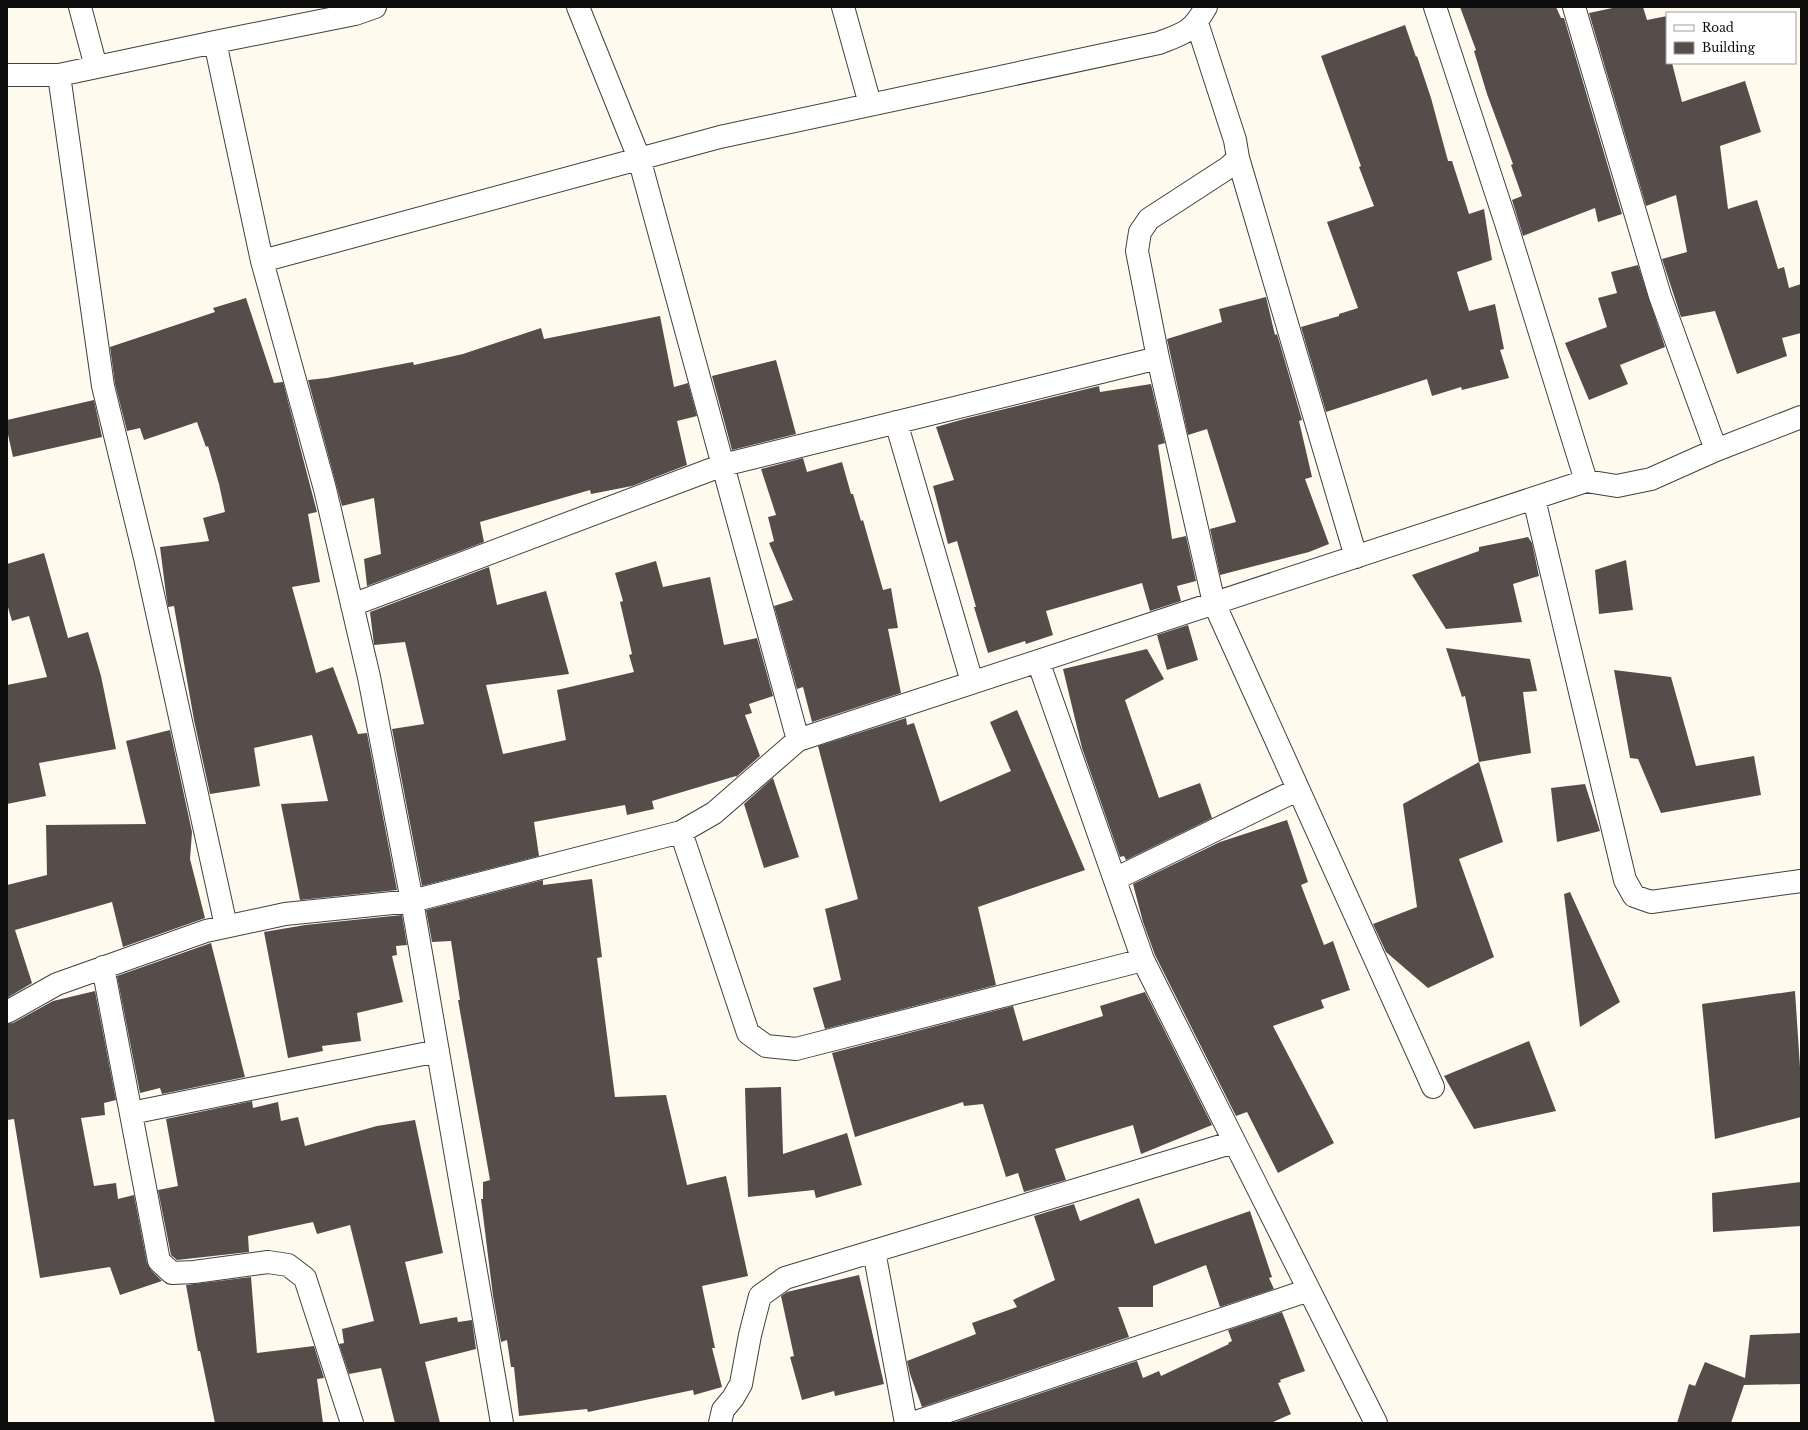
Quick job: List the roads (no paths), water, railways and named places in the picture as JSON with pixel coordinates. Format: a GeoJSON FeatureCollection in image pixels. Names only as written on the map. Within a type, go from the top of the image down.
{"type":"FeatureCollection","features":[{"type":"Feature","properties":{"kind":"street"},"geometry":{"type":"LineString","coordinates":[[80,7],[96,67]]}},
{"type":"Feature","properties":{"kind":"street"},"geometry":{"type":"LineString","coordinates":[[7,75],[59,75],[355,14],[374,7]]}},
{"type":"Feature","properties":{"kind":"street"},"geometry":{"type":"LineString","coordinates":[[578,7],[639,158],[798,740]]}},
{"type":"Feature","properties":{"kind":"street"},"geometry":{"type":"LineString","coordinates":[[843,7],[870,104]]}},
{"type":"Feature","properties":{"kind":"street"},"geometry":{"type":"LineString","coordinates":[[1435,7],[1506,222],[1586,481]]}},
{"type":"Feature","properties":{"kind":"street"},"geometry":{"type":"LineString","coordinates":[[1574,7],[1660,296],[1716,450]]}},
{"type":"Feature","properties":{"kind":"street"},"geometry":{"type":"LineString","coordinates":[[262,261],[720,137],[1159,43],[1186,33],[1201,15]]}},
{"type":"Feature","properties":{"kind":"street"},"geometry":{"type":"LineString","coordinates":[[1201,15],[1235,140],[1238,158],[1356,557]]}},
{"type":"Feature","properties":{"kind":"street"},"geometry":{"type":"LineString","coordinates":[[215,42],[262,261],[325,489],[369,677],[412,901],[502,1423]]}},
{"type":"Feature","properties":{"kind":"street"},"geometry":{"type":"LineString","coordinates":[[59,75],[103,386],[145,558],[226,926]]}},
{"type":"Feature","properties":{"kind":"street"},"geometry":{"type":"LineString","coordinates":[[1238,158],[1229,167],[1149,219],[1140,232],[1137,251],[1158,358],[1214,603],[1297,790],[1433,1087]]}},
{"type":"Feature","properties":{"kind":"street"},"geometry":{"type":"LineString","coordinates":[[352,605],[723,465],[1158,358]]}},
{"type":"Feature","properties":{"kind":"street"},"geometry":{"type":"LineString","coordinates":[[7,1012],[57,984],[206,931],[285,914],[412,901],[681,832],[714,813],[798,740],[1586,481],[1617,486],[1651,479],[1716,450],[1801,417]]}},
{"type":"Feature","properties":{"kind":"street"},"geometry":{"type":"LineString","coordinates":[[896,422],[972,682]]}},
{"type":"Feature","properties":{"kind":"street"},"geometry":{"type":"LineString","coordinates":[[1534,499],[1625,880],[1634,896],[1651,902],[1801,881]]}},
{"type":"Feature","properties":{"kind":"street"},"geometry":{"type":"LineString","coordinates":[[1038,661],[1143,960],[1376,1423]]}},
{"type":"Feature","properties":{"kind":"street"},"geometry":{"type":"LineString","coordinates":[[1115,879],[1297,790]]}},
{"type":"Feature","properties":{"kind":"street"},"geometry":{"type":"LineString","coordinates":[[681,832],[748,1033],[766,1046],[796,1049],[1143,960]]}},
{"type":"Feature","properties":{"kind":"street"},"geometry":{"type":"LineString","coordinates":[[102,967],[160,1261],[172,1273],[194,1272],[268,1262],[288,1265],[305,1278],[352,1423]]}},
{"type":"Feature","properties":{"kind":"street"},"geometry":{"type":"LineString","coordinates":[[131,1113],[438,1051]]}},
{"type":"Feature","properties":{"kind":"street"},"geometry":{"type":"LineString","coordinates":[[720,1423],[723,1410],[733,1398],[741,1384],[750,1335],[760,1296],[785,1278],[1234,1142]]}},
{"type":"Feature","properties":{"kind":"street"},"geometry":{"type":"LineString","coordinates":[[874,1251],[906,1423]]}},
{"type":"Feature","properties":{"kind":"street"},"geometry":{"type":"LineString","coordinates":[[913,1423],[1309,1290]]}}]}
